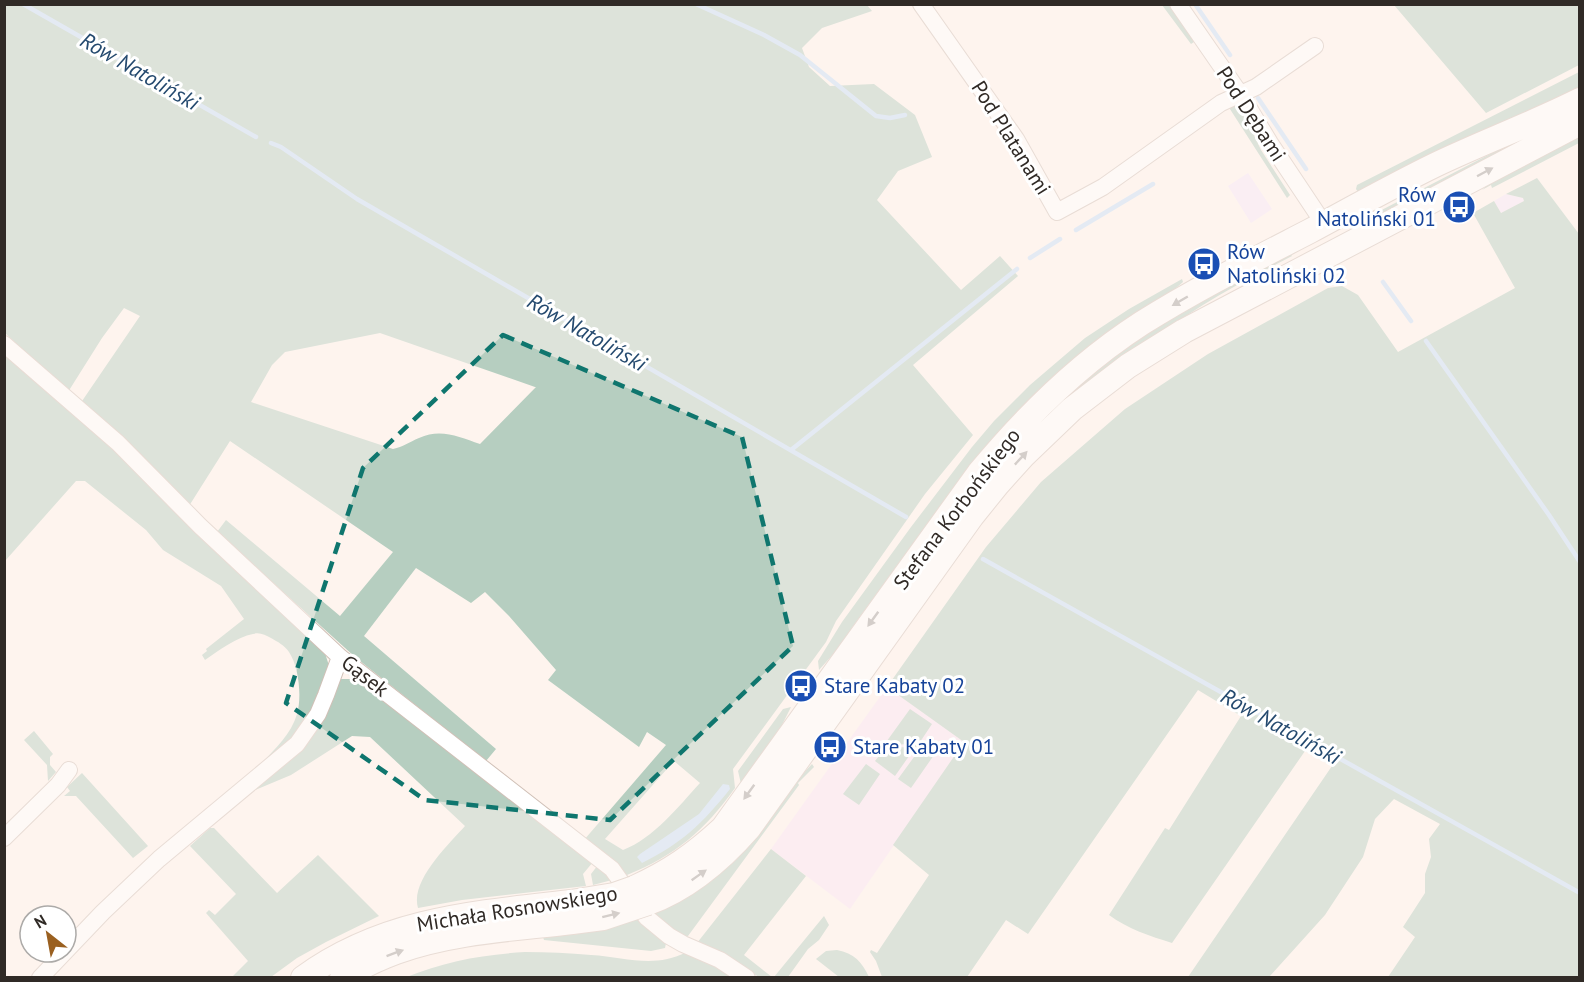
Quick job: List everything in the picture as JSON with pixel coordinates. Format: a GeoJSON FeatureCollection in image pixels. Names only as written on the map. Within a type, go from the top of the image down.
{"type":"FeatureCollection","features":[{"type":"Feature","properties":{"kind":"street","name":"Pod Platanami"},"geometry":{"type":"LineString","coordinates":[[921,4],[1012,132],[1057,212],[1103,187],[1221,103],[1241,95]]}},
{"type":"Feature","properties":{"kind":"street","name":"Pod Dębami"},"geometry":{"type":"LineString","coordinates":[[1178,4],[1241,95],[1324,224]]}},
{"type":"Feature","properties":{"kind":"street"},"geometry":{"type":"LineString","coordinates":[[1241,95],[1315,46]]}},
{"type":"Feature","properties":{"kind":"street","name":"Stefana Korbońskiego"},"geometry":{"type":"LineString","coordinates":[[641,896],[662,898],[684,885],[711,867],[749,828],[791,751],[953,507],[1007,439],[1082,367],[1142,323],[1209,284],[1435,165],[1540,120],[1580,100]]}},
{"type":"Feature","properties":{"kind":"street","name":"Stefana Korbońskiego"},"geometry":{"type":"LineString","coordinates":[[791,751],[972,516],[1024,455],[1095,391],[1157,347],[1580,123]]}},
{"type":"Feature","properties":{"kind":"street"},"geometry":{"type":"LineString","coordinates":[[1324,224],[1341,249]]}},
{"type":"Feature","properties":{"kind":"street","name":"Gąsek"},"geometry":{"type":"LineString","coordinates":[[4,344],[118,443],[200,526],[340,657],[612,869],[646,917],[669,936],[720,960],[747,978]]}},
{"type":"Feature","properties":{"kind":"street"},"geometry":{"type":"LineString","coordinates":[[40,978],[103,912],[159,859],[297,744],[318,714],[340,657]]}},
{"type":"Feature","properties":{"kind":"street"},"geometry":{"type":"LineString","coordinates":[[4,838],[58,785],[69,770]]}},
{"type":"Feature","properties":{"kind":"street","name":"Michała Rosnowskiego"},"geometry":{"type":"LineString","coordinates":[[303,978],[356,948],[404,928],[456,916],[571,912],[603,918],[641,896]]}},
{"type":"Feature","properties":{"kind":"street","name":"Michała Rosnowskiego"},"geometry":{"type":"LineString","coordinates":[[342,978],[395,952],[426,943],[571,912]]}},
{"type":"Feature","properties":{"kind":"highlighted area"},"geometry":{"type":"Polygon","coordinates":[[[503,335],[742,437],[793,646],[610,820],[425,800],[286,703],[363,468],[503,335]]]}},
{"type":"Feature","properties":{"kind":"shaded area"},"geometry":{"type":"Polygon","coordinates":[[[1248,173],[1272,209],[1251,223],[1228,186],[1248,173]]]}},
{"type":"Feature","properties":{"kind":"shaded area"},"geometry":{"type":"Polygon","coordinates":[[[1506,194],[1523,198],[1524,201],[1501,213],[1494,201],[1506,194]]]}},
{"type":"Feature","properties":{"kind":"shaded area"},"geometry":{"type":"Polygon","coordinates":[[[887,687],[965,742],[850,909],[771,849],[887,687]]]}},
{"type":"Feature","properties":{"kind":"green space"},"geometry":{"type":"Polygon","coordinates":[[[4,5],[867,5],[872,11],[822,28],[802,48],[809,67],[830,86],[874,84],[915,115],[932,157],[898,171],[877,200],[961,290],[1000,256],[1018,276],[913,365],[973,435],[925,494],[836,621],[826,642],[733,769],[735,788],[724,803],[688,840],[660,859],[627,875],[584,840],[666,745],[647,732],[639,747],[548,680],[556,670],[485,592],[471,603],[416,568],[364,636],[496,749],[486,761],[355,657],[217,532],[226,520],[340,616],[393,552],[230,441],[189,506],[80,404],[140,316],[124,308],[68,392],[5,333],[4,5]],[[380,333],[285,352],[272,365],[251,402],[393,449],[435,434],[457,436],[480,444],[536,387],[535,387],[380,333]],[[674,761],[605,839],[623,850],[634,845],[665,821],[700,783],[674,761]]]}},
{"type":"Feature","properties":{"kind":"green space"},"geometry":{"type":"Polygon","coordinates":[[[1162,5],[1170,5],[1194,42],[1191,44],[1162,5]]]}},
{"type":"Feature","properties":{"kind":"green space"},"geometry":{"type":"Polygon","coordinates":[[[1394,5],[1579,5],[1579,65],[1486,113],[1394,5]]]}},
{"type":"Feature","properties":{"kind":"green space"},"geometry":{"type":"Polygon","coordinates":[[[1579,72],[1579,89],[1360,195],[1356,189],[1357,185],[1579,72]]]}},
{"type":"Feature","properties":{"kind":"green space"},"geometry":{"type":"Polygon","coordinates":[[[1228,106],[1241,108],[1261,150],[1290,195],[1287,198],[1228,106]]]}},
{"type":"Feature","properties":{"kind":"green space"},"geometry":{"type":"Polygon","coordinates":[[[1553,123],[1373,221],[1370,216],[1521,138],[1553,123]]]}},
{"type":"Feature","properties":{"kind":"green space"},"geometry":{"type":"Polygon","coordinates":[[[1579,132],[1579,143],[1492,188],[1491,185],[1482,190],[1501,173],[1579,132]]]}},
{"type":"Feature","properties":{"kind":"green space"},"geometry":{"type":"Polygon","coordinates":[[[1537,178],[1579,234],[1579,977],[1388,977],[1415,937],[1403,927],[1425,893],[1425,874],[1431,857],[1429,839],[1440,824],[1394,799],[1375,819],[1363,857],[1325,915],[1269,977],[1188,977],[1332,766],[1305,751],[1172,943],[1124,924],[1109,915],[1165,828],[1169,830],[1241,716],[1198,690],[1028,934],[1006,920],[967,977],[882,977],[870,952],[871,950],[877,953],[929,875],[893,845],[964,742],[887,687],[986,547],[1041,482],[1125,409],[1208,354],[1328,288],[1342,286],[1358,295],[1398,352],[1515,288],[1473,213],[1494,201],[1501,213],[1524,201],[1523,198],[1506,194],[1537,178]]]}},
{"type":"Feature","properties":{"kind":"green space"},"geometry":{"type":"Polygon","coordinates":[[[1289,251],[1292,256],[1214,298],[1178,321],[1011,446],[1130,340],[1289,251]]]}},
{"type":"Feature","properties":{"kind":"green space"},"geometry":{"type":"Polygon","coordinates":[[[1182,279],[1183,282],[1160,302],[1028,401],[990,441],[851,629],[853,632],[819,670],[818,661],[842,622],[911,527],[994,421],[1030,385],[1085,338],[1129,309],[1182,279]]]}},
{"type":"Feature","properties":{"kind":"green space"},"geometry":{"type":"Polygon","coordinates":[[[4,351],[70,408],[324,650],[331,672],[305,729],[256,770],[285,737],[294,722],[299,699],[299,682],[292,658],[287,650],[267,636],[256,633],[234,641],[205,660],[202,655],[207,651],[206,649],[244,619],[221,586],[163,550],[146,530],[85,481],[76,481],[5,561],[4,351]]]}},
{"type":"Feature","properties":{"kind":"green space"},"geometry":{"type":"Polygon","coordinates":[[[336,679],[360,679],[593,862],[583,874],[586,886],[462,900],[418,908],[417,898],[425,875],[465,826],[370,737],[352,736],[291,775],[246,794],[287,757],[336,679]]]}},
{"type":"Feature","properties":{"kind":"green space"},"geometry":{"type":"Polygon","coordinates":[[[791,707],[772,745],[742,788],[738,771],[783,709],[791,707]]]}},
{"type":"Feature","properties":{"kind":"green space"},"geometry":{"type":"Polygon","coordinates":[[[910,709],[932,724],[916,748],[912,744],[884,745],[910,709]]]}},
{"type":"Feature","properties":{"kind":"green space"},"geometry":{"type":"Polygon","coordinates":[[[34,731],[53,754],[50,757],[50,765],[56,772],[48,781],[47,765],[24,740],[34,731]]]}},
{"type":"Feature","properties":{"kind":"green space"},"geometry":{"type":"Polygon","coordinates":[[[922,746],[934,755],[911,788],[898,779],[922,746]]]}},
{"type":"Feature","properties":{"kind":"green space"},"geometry":{"type":"Polygon","coordinates":[[[910,747],[914,749],[895,776],[875,761],[890,748],[910,747]]]}},
{"type":"Feature","properties":{"kind":"green space"},"geometry":{"type":"Polygon","coordinates":[[[812,764],[814,767],[798,783],[799,785],[688,936],[685,937],[651,914],[709,883],[736,860],[758,833],[779,799],[812,764]]]}},
{"type":"Feature","properties":{"kind":"green space"},"geometry":{"type":"Polygon","coordinates":[[[866,764],[880,774],[859,805],[843,794],[866,764]]]}},
{"type":"Feature","properties":{"kind":"green space"},"geometry":{"type":"Polygon","coordinates":[[[82,773],[148,846],[133,858],[76,796],[64,796],[70,791],[67,787],[82,773]]]}},
{"type":"Feature","properties":{"kind":"green space"},"geometry":{"type":"Polygon","coordinates":[[[210,828],[214,828],[277,893],[318,855],[379,916],[297,958],[271,977],[232,977],[248,961],[206,913],[209,910],[215,915],[236,894],[190,846],[210,828]]]}},
{"type":"Feature","properties":{"kind":"green space"},"geometry":{"type":"Polygon","coordinates":[[[771,849],[806,876],[744,955],[772,977],[759,977],[721,954],[697,943],[771,849]]]}},
{"type":"Feature","properties":{"kind":"green space"},"geometry":{"type":"Polygon","coordinates":[[[598,865],[612,880],[593,885],[591,874],[598,865]]]}},
{"type":"Feature","properties":{"kind":"green space"},"geometry":{"type":"Polygon","coordinates":[[[824,916],[829,925],[819,940],[808,949],[788,977],[774,977],[824,916]]]}},
{"type":"Feature","properties":{"kind":"green space"},"geometry":{"type":"Polygon","coordinates":[[[639,919],[666,943],[665,948],[651,951],[544,940],[543,937],[578,934],[639,919]]]}},
{"type":"Feature","properties":{"kind":"green space"},"geometry":{"type":"Polygon","coordinates":[[[837,950],[857,959],[869,977],[839,977],[816,959],[826,951],[837,950]]]}},
{"type":"Feature","properties":{"kind":"green space"},"geometry":{"type":"Polygon","coordinates":[[[525,952],[651,961],[675,957],[687,952],[735,978],[404,978],[463,960],[525,952]]]}},
{"type":"Feature","properties":{"kind":"water"},"geometry":{"type":"Polygon","coordinates":[[[723,784],[729,785],[730,789],[700,823],[669,848],[642,863],[637,857],[640,854],[699,814],[723,784]]]}},
{"type":"Feature","properties":{"kind":"waterway","name":"Rów Natoliński"},"geometry":{"type":"LineString","coordinates":[[23,4],[256,137]]}},
{"type":"Feature","properties":{"kind":"waterway"},"geometry":{"type":"LineString","coordinates":[[696,4],[764,35],[800,55],[876,116],[890,118],[905,115]]}},
{"type":"Feature","properties":{"kind":"waterway"},"geometry":{"type":"LineString","coordinates":[[1195,4],[1230,55]]}},
{"type":"Feature","properties":{"kind":"waterway"},"geometry":{"type":"LineString","coordinates":[[1258,98],[1306,169]]}},
{"type":"Feature","properties":{"kind":"waterway","name":"Rów Natoliński"},"geometry":{"type":"LineString","coordinates":[[271,143],[281,147],[357,199],[906,517]]}},
{"type":"Feature","properties":{"kind":"waterway"},"geometry":{"type":"LineString","coordinates":[[1076,230],[1153,184]]}},
{"type":"Feature","properties":{"kind":"waterway"},"geometry":{"type":"LineString","coordinates":[[1030,258],[1060,239]]}},
{"type":"Feature","properties":{"kind":"waterway"},"geometry":{"type":"LineString","coordinates":[[791,450],[1017,269]]}},
{"type":"Feature","properties":{"kind":"waterway"},"geometry":{"type":"LineString","coordinates":[[1383,282],[1411,321]]}},
{"type":"Feature","properties":{"kind":"waterway"},"geometry":{"type":"LineString","coordinates":[[1426,341],[1580,562]]}},
{"type":"Feature","properties":{"kind":"waterway","name":"Rów Natoliński"},"geometry":{"type":"LineString","coordinates":[[983,559],[1580,893]]}},
{"type":"Feature","properties":{"kind":"place","name":"Rów Natoliński 01"},"geometry":{"type":"Point","coordinates":[1459,207]}},
{"type":"Feature","properties":{"kind":"place","name":"Rów Natoliński 02"},"geometry":{"type":"Point","coordinates":[1204,264]}},
{"type":"Feature","properties":{"kind":"place","name":"Stare Kabaty 02"},"geometry":{"type":"Point","coordinates":[801,686]}},
{"type":"Feature","properties":{"kind":"place","name":"Stare Kabaty 01"},"geometry":{"type":"Point","coordinates":[830,747]}}]}
